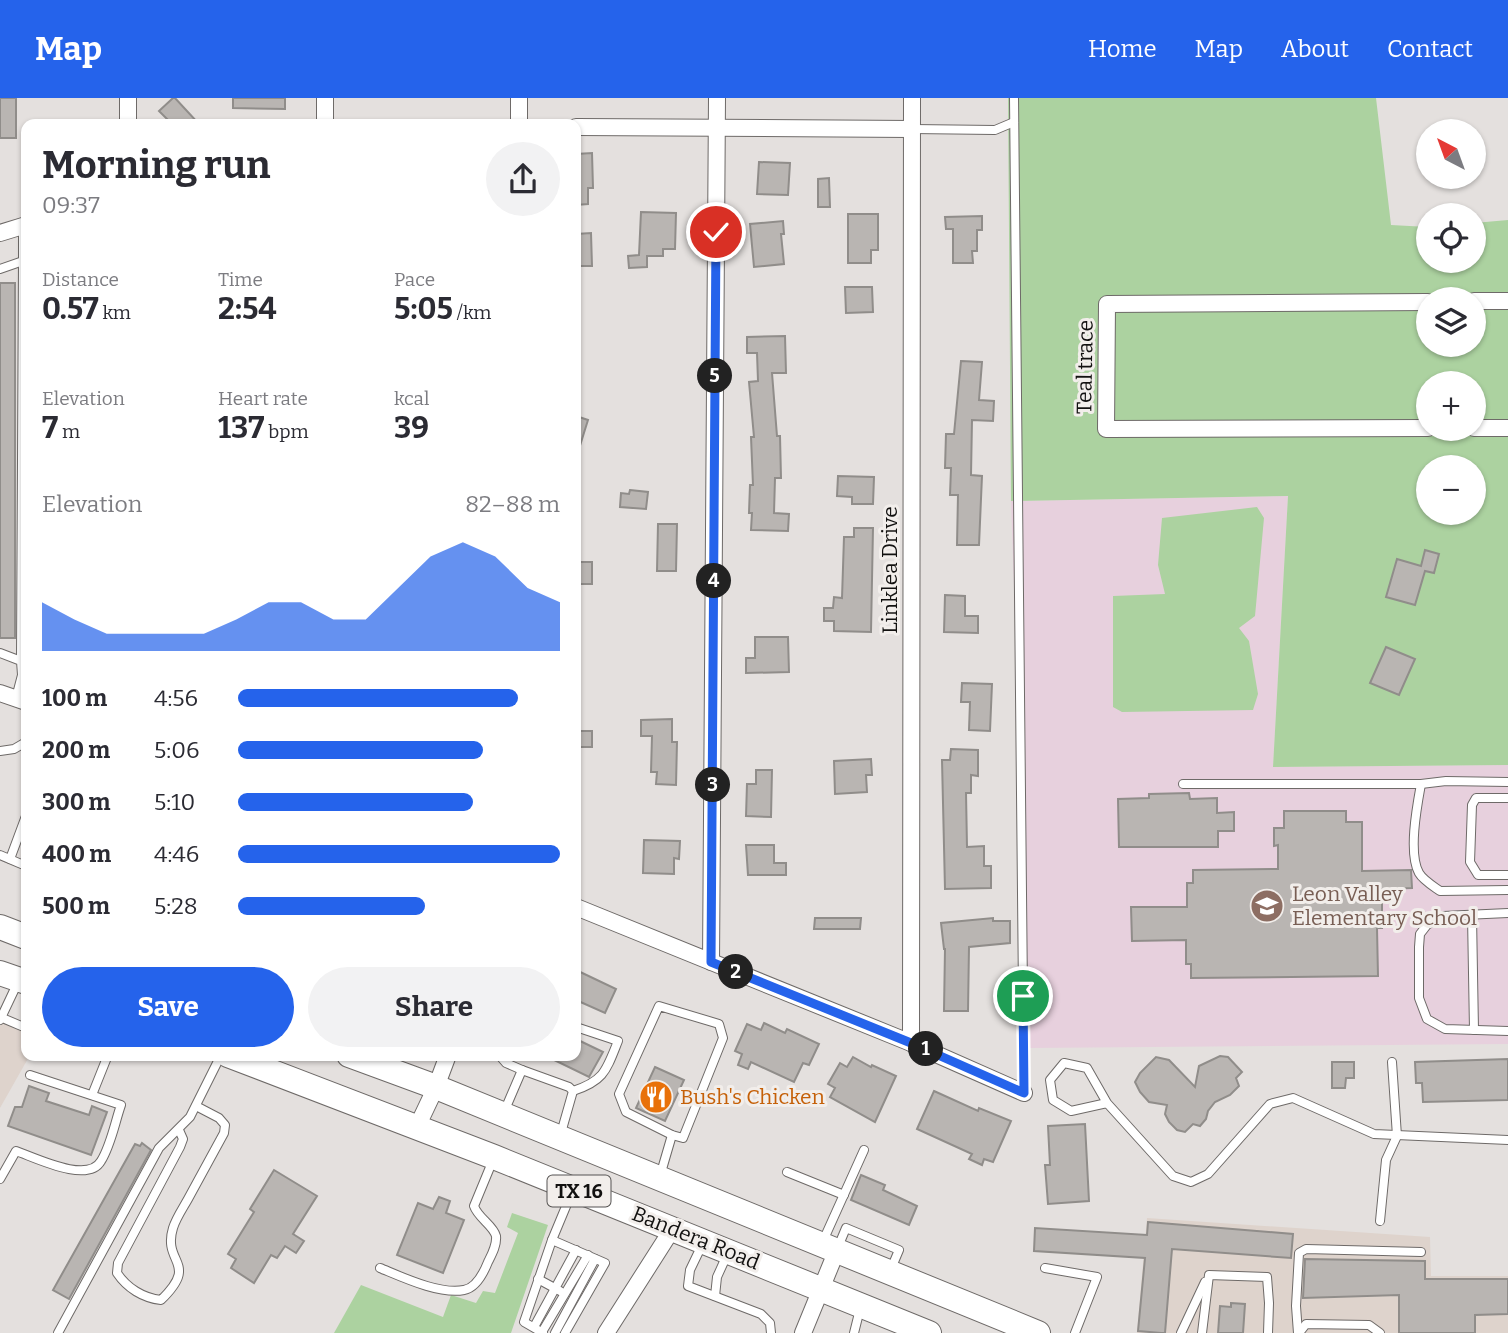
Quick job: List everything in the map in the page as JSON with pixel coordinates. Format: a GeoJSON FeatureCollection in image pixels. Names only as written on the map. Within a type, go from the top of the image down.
{"type":"FeatureCollection","features":[{"type":"Feature","properties":{"kind":"main road"},"geometry":{"type":"LineString","coordinates":[[0,927],[21,935]]}},
{"type":"Feature","properties":{"kind":"main road","name":"Bandera Road"},"geometry":{"type":"LineString","coordinates":[[244,1061],[673,1228],[928,1333]]}},
{"type":"Feature","properties":{"kind":"main road","name":"Bandera Road"},"geometry":{"type":"LineString","coordinates":[[377,1061],[660,1178],[834,1236],[890,1272],[1038,1333]]}},
{"type":"Feature","properties":{"kind":"street"},"geometry":{"type":"LineString","coordinates":[[128,98],[128,119]]}},
{"type":"Feature","properties":{"kind":"street"},"geometry":{"type":"LineString","coordinates":[[325,98],[325,119]]}},
{"type":"Feature","properties":{"kind":"street"},"geometry":{"type":"LineString","coordinates":[[519,98],[519,119]]}},
{"type":"Feature","properties":{"kind":"street"},"geometry":{"type":"LineString","coordinates":[[711,962],[717,98]]}},
{"type":"Feature","properties":{"kind":"street","name":"Linklea Drive"},"geometry":{"type":"LineString","coordinates":[[911,1043],[912,98]]}},
{"type":"Feature","properties":{"kind":"street"},"geometry":{"type":"LineString","coordinates":[[581,127],[912,129]]}},
{"type":"Feature","properties":{"kind":"street"},"geometry":{"type":"LineString","coordinates":[[0,233],[21,226]]}},
{"type":"Feature","properties":{"kind":"street"},"geometry":{"type":"LineString","coordinates":[[1486,301],[1508,301]]}},
{"type":"Feature","properties":{"kind":"street","name":"Teal trace"},"geometry":{"type":"LineString","coordinates":[[1416,302],[1107,304],[1106,429],[1416,428]]}},
{"type":"Feature","properties":{"kind":"street"},"geometry":{"type":"LineString","coordinates":[[1486,428],[1508,428]]}},
{"type":"Feature","properties":{"kind":"street"},"geometry":{"type":"LineString","coordinates":[[581,909],[911,1043],[1024,1093]]}},
{"type":"Feature","properties":{"kind":"street"},"geometry":{"type":"LineString","coordinates":[[417,1127],[446,1061]]}},
{"type":"Feature","properties":{"kind":"street"},"geometry":{"type":"LineString","coordinates":[[606,1333],[673,1228]]}},
{"type":"Feature","properties":{"kind":"street"},"geometry":{"type":"LineString","coordinates":[[803,1333],[820,1290],[834,1236]]}},
{"type":"Feature","properties":{"kind":"lane"},"geometry":{"type":"LineString","coordinates":[[1014,98],[1024,1093]]}},
{"type":"Feature","properties":{"kind":"lane"},"geometry":{"type":"LineString","coordinates":[[912,129],[995,130],[1014,122]]}},
{"type":"Feature","properties":{"kind":"lane"},"geometry":{"type":"LineString","coordinates":[[0,269],[21,262]]}},
{"type":"Feature","properties":{"kind":"lane"},"geometry":{"type":"LineString","coordinates":[[0,653],[21,660]]}},
{"type":"Feature","properties":{"kind":"lane"},"geometry":{"type":"LineString","coordinates":[[14,698],[21,678]]}},
{"type":"Feature","properties":{"kind":"lane"},"geometry":{"type":"LineString","coordinates":[[0,751],[21,745]]}},
{"type":"Feature","properties":{"kind":"lane"},"geometry":{"type":"LineString","coordinates":[[1183,784],[1508,782]]}},
{"type":"Feature","properties":{"kind":"lane"},"geometry":{"type":"LineString","coordinates":[[1421,784],[1417,808],[1415,861],[1420,875],[1440,891],[1508,890]]}},
{"type":"Feature","properties":{"kind":"lane"},"geometry":{"type":"LineString","coordinates":[[1508,798],[1476,798],[1472,805],[1470,862],[1478,875],[1508,875]]}},
{"type":"Feature","properties":{"kind":"lane"},"geometry":{"type":"LineString","coordinates":[[10,859],[21,829]]}},
{"type":"Feature","properties":{"kind":"lane"},"geometry":{"type":"LineString","coordinates":[[0,855],[21,864]]}},
{"type":"Feature","properties":{"kind":"lane"},"geometry":{"type":"LineString","coordinates":[[1508,913],[1443,916],[1427,925],[1420,934],[1419,998],[1427,1018],[1445,1029],[1508,1031]]}},
{"type":"Feature","properties":{"kind":"lane"},"geometry":{"type":"LineString","coordinates":[[1472,916],[1474,1030]]}},
{"type":"Feature","properties":{"kind":"lane"},"geometry":{"type":"LineString","coordinates":[[15,978],[0,1018],[21,1026]]}},
{"type":"Feature","properties":{"kind":"lane"},"geometry":{"type":"LineString","coordinates":[[659,1006],[719,1024],[723,1038],[683,1138],[672,1135],[626,1112],[619,1094],[659,1006]]}},
{"type":"Feature","properties":{"kind":"lane"},"geometry":{"type":"LineString","coordinates":[[573,1091],[592,1085],[605,1073],[618,1041],[581,1029]]}},
{"type":"Feature","properties":{"kind":"lane"},"geometry":{"type":"LineString","coordinates":[[92,1095],[106,1061]]}},
{"type":"Feature","properties":{"kind":"lane"},"geometry":{"type":"LineString","coordinates":[[59,1333],[159,1149],[179,1130],[196,1106],[217,1061]]}},
{"type":"Feature","properties":{"kind":"lane"},"geometry":{"type":"LineString","coordinates":[[504,1061],[573,1091]]}},
{"type":"Feature","properties":{"kind":"lane"},"geometry":{"type":"LineString","coordinates":[[1380,1221],[1386,1160],[1397,1136],[1392,1062]]}},
{"type":"Feature","properties":{"kind":"lane"},"geometry":{"type":"LineString","coordinates":[[1107,1102],[1071,1111],[1053,1100],[1050,1080],[1064,1063],[1087,1068],[1107,1102],[1173,1176],[1191,1182],[1208,1174],[1270,1104],[1293,1098],[1374,1134],[1508,1140]]}},
{"type":"Feature","properties":{"kind":"lane"},"geometry":{"type":"LineString","coordinates":[[503,1114],[522,1070]]}},
{"type":"Feature","properties":{"kind":"lane"},"geometry":{"type":"LineString","coordinates":[[0,1179],[16,1151],[80,1172],[93,1170],[101,1161],[121,1105],[30,1074]]}},
{"type":"Feature","properties":{"kind":"lane"},"geometry":{"type":"LineString","coordinates":[[559,1137],[573,1091]]}},
{"type":"Feature","properties":{"kind":"lane"},"geometry":{"type":"LineString","coordinates":[[179,1130],[183,1139],[180,1147],[118,1263],[117,1273],[123,1282],[151,1299],[161,1300],[171,1291],[180,1276],[181,1268],[171,1245],[173,1227],[224,1133],[225,1125],[219,1118],[196,1106]]}},
{"type":"Feature","properties":{"kind":"lane"},"geometry":{"type":"LineString","coordinates":[[660,1178],[672,1135]]}},
{"type":"Feature","properties":{"kind":"lane"},"geometry":{"type":"LineString","coordinates":[[834,1236],[844,1195],[864,1150]]}},
{"type":"Feature","properties":{"kind":"lane"},"geometry":{"type":"LineString","coordinates":[[380,1268],[437,1287],[464,1290],[473,1285],[484,1273],[496,1244],[495,1233],[476,1213],[474,1206],[494,1157]]}},
{"type":"Feature","properties":{"kind":"lane"},"geometry":{"type":"LineString","coordinates":[[787,1172],[844,1195]]}},
{"type":"Feature","properties":{"kind":"lane"},"geometry":{"type":"LineString","coordinates":[[540,1331],[524,1322],[552,1240],[574,1189]]}},
{"type":"Feature","properties":{"kind":"lane"},"geometry":{"type":"LineString","coordinates":[[552,1240],[605,1263],[555,1333]]}},
{"type":"Feature","properties":{"kind":"lane"},"geometry":{"type":"LineString","coordinates":[[703,1241],[690,1270],[688,1286],[761,1314],[769,1323],[771,1333]]}},
{"type":"Feature","properties":{"kind":"lane"},"geometry":{"type":"LineString","coordinates":[[1299,1333],[1296,1306],[1300,1253],[1306,1249],[1421,1252]]}},
{"type":"Feature","properties":{"kind":"lane"},"geometry":{"type":"LineString","coordinates":[[540,1331],[556,1289],[576,1250]]}},
{"type":"Feature","properties":{"kind":"lane"},"geometry":{"type":"LineString","coordinates":[[715,1296],[718,1277],[729,1251]]}},
{"type":"Feature","properties":{"kind":"lane"},"geometry":{"type":"LineString","coordinates":[[540,1331],[591,1257]]}},
{"type":"Feature","properties":{"kind":"lane"},"geometry":{"type":"LineString","coordinates":[[1045,1268],[1097,1277],[1075,1333]]}},
{"type":"Feature","properties":{"kind":"lane"},"geometry":{"type":"LineString","coordinates":[[1181,1333],[1209,1275]]}},
{"type":"Feature","properties":{"kind":"lane"},"geometry":{"type":"LineString","coordinates":[[1202,1333],[1209,1275]]}},
{"type":"Feature","properties":{"kind":"lane"},"geometry":{"type":"LineString","coordinates":[[1209,1275],[1267,1277],[1268,1333]]}},
{"type":"Feature","properties":{"kind":"lane"},"geometry":{"type":"LineString","coordinates":[[538,1279],[577,1301]]}},
{"type":"Feature","properties":{"kind":"lane"},"geometry":{"type":"LineString","coordinates":[[565,1333],[577,1301]]}},
{"type":"Feature","properties":{"kind":"lane"},"geometry":{"type":"LineString","coordinates":[[854,1333],[861,1306]]}},
{"type":"Feature","properties":{"kind":"lane"},"geometry":{"type":"LineString","coordinates":[[1299,1333],[1306,1324],[1369,1325],[1380,1333]]}},
{"type":"Feature","properties":{"kind":"shaded area","name":"Leon Valley Elementary School"},"geometry":{"type":"Polygon","coordinates":[[[1288,496],[1273,767],[1508,765],[1508,1044],[1030,1048],[1011,501],[1288,496]]]}},
{"type":"Feature","properties":{"kind":"shaded area"},"geometry":{"type":"Polygon","coordinates":[[[0,1022],[21,1031],[21,1061],[27,1061],[0,1108],[0,1022]]]}},
{"type":"Feature","properties":{"kind":"shaded area"},"geometry":{"type":"Polygon","coordinates":[[[1147,1218],[1430,1237],[1431,1276],[1508,1276],[1508,1333],[1137,1333],[1147,1218]]]}},
{"type":"Feature","properties":{"kind":"green space"},"geometry":{"type":"Polygon","coordinates":[[[1008,98],[1376,98],[1391,225],[1416,226],[1416,273],[1486,273],[1486,222],[1508,220],[1508,765],[1273,767],[1288,496],[1011,501],[1008,98]]]}},
{"type":"Feature","properties":{"kind":"green space"},"geometry":{"type":"Polygon","coordinates":[[[1257,507],[1264,518],[1255,616],[1239,628],[1249,641],[1258,694],[1253,710],[1122,712],[1113,707],[1113,596],[1165,594],[1158,565],[1162,518],[1257,507]]]}},
{"type":"Feature","properties":{"kind":"green space"},"geometry":{"type":"Polygon","coordinates":[[[512,1213],[548,1225],[511,1333],[334,1333],[361,1285],[443,1317],[451,1295],[476,1303],[483,1291],[495,1293],[518,1233],[507,1227],[512,1213]]]}},
{"type":"Feature","properties":{"kind":"building"},"geometry":{"type":"Polygon","coordinates":[[[0,98],[16,98],[16,138],[0,138],[0,98]]]}},
{"type":"Feature","properties":{"kind":"building"},"geometry":{"type":"Polygon","coordinates":[[[175,98],[194,119],[167,119],[159,111],[175,98]]]}},
{"type":"Feature","properties":{"kind":"building"},"geometry":{"type":"Polygon","coordinates":[[[233,98],[285,98],[285,109],[233,108],[233,98]]]}},
{"type":"Feature","properties":{"kind":"building"},"geometry":{"type":"Polygon","coordinates":[[[592,153],[593,188],[588,188],[588,204],[581,205],[581,154],[592,153]]]}},
{"type":"Feature","properties":{"kind":"building"},"geometry":{"type":"Polygon","coordinates":[[[759,162],[790,163],[788,195],[757,194],[759,162]]]}},
{"type":"Feature","properties":{"kind":"building"},"geometry":{"type":"Polygon","coordinates":[[[829,178],[830,207],[818,207],[818,179],[829,178]]]}},
{"type":"Feature","properties":{"kind":"building"},"geometry":{"type":"Polygon","coordinates":[[[641,212],[676,213],[675,249],[663,249],[663,256],[647,256],[647,267],[629,268],[628,256],[639,255],[641,212]]]}},
{"type":"Feature","properties":{"kind":"building"},"geometry":{"type":"Polygon","coordinates":[[[848,214],[878,214],[878,250],[871,250],[871,263],[848,263],[848,214]]]}},
{"type":"Feature","properties":{"kind":"building"},"geometry":{"type":"Polygon","coordinates":[[[982,216],[982,230],[977,230],[977,251],[972,251],[973,263],[953,263],[953,229],[946,229],[945,217],[982,216]]]}},
{"type":"Feature","properties":{"kind":"building"},"geometry":{"type":"Polygon","coordinates":[[[783,221],[784,234],[781,234],[784,264],[754,267],[750,224],[783,221]]]}},
{"type":"Feature","properties":{"kind":"building"},"geometry":{"type":"Polygon","coordinates":[[[591,233],[592,266],[581,266],[581,234],[591,233]]]}},
{"type":"Feature","properties":{"kind":"building"},"geometry":{"type":"Polygon","coordinates":[[[0,283],[15,283],[15,638],[0,638],[0,283]]]}},
{"type":"Feature","properties":{"kind":"building"},"geometry":{"type":"Polygon","coordinates":[[[845,287],[872,287],[873,312],[846,313],[845,287]]]}},
{"type":"Feature","properties":{"kind":"building"},"geometry":{"type":"Polygon","coordinates":[[[785,336],[786,373],[772,373],[777,436],[780,436],[781,478],[775,478],[774,513],[789,514],[788,531],[751,530],[751,437],[754,437],[749,382],[758,381],[757,353],[747,353],[747,337],[785,336]]]}},
{"type":"Feature","properties":{"kind":"building"},"geometry":{"type":"Polygon","coordinates":[[[961,361],[982,362],[979,400],[994,401],[993,421],[972,420],[971,475],[982,476],[979,545],[957,545],[958,495],[950,495],[951,468],[945,468],[946,434],[954,434],[961,361]]]}},
{"type":"Feature","properties":{"kind":"building"},"geometry":{"type":"Polygon","coordinates":[[[581,418],[588,420],[581,442],[581,418]]]}},
{"type":"Feature","properties":{"kind":"building"},"geometry":{"type":"Polygon","coordinates":[[[838,476],[874,477],[873,504],[852,504],[852,497],[837,496],[838,476]]]}},
{"type":"Feature","properties":{"kind":"building"},"geometry":{"type":"Polygon","coordinates":[[[630,490],[648,492],[646,509],[620,507],[621,493],[629,494],[630,490]]]}},
{"type":"Feature","properties":{"kind":"building"},"geometry":{"type":"Polygon","coordinates":[[[658,524],[677,524],[676,571],[657,571],[658,524]]]}},
{"type":"Feature","properties":{"kind":"building"},"geometry":{"type":"Polygon","coordinates":[[[854,528],[873,528],[871,632],[834,631],[834,621],[824,621],[824,608],[833,608],[834,597],[842,598],[844,537],[854,537],[854,528]]]}},
{"type":"Feature","properties":{"kind":"building"},"geometry":{"type":"Polygon","coordinates":[[[1425,550],[1439,554],[1434,573],[1425,571],[1415,605],[1386,597],[1397,559],[1421,566],[1425,550]]]}},
{"type":"Feature","properties":{"kind":"building"},"geometry":{"type":"Polygon","coordinates":[[[581,562],[592,562],[592,584],[581,584],[581,562]]]}},
{"type":"Feature","properties":{"kind":"building"},"geometry":{"type":"Polygon","coordinates":[[[945,595],[965,596],[965,616],[978,616],[978,633],[944,632],[945,595]]]}},
{"type":"Feature","properties":{"kind":"building"},"geometry":{"type":"Polygon","coordinates":[[[755,637],[788,637],[789,672],[746,673],[746,658],[755,658],[755,637]]]}},
{"type":"Feature","properties":{"kind":"building"},"geometry":{"type":"Polygon","coordinates":[[[1386,647],[1415,659],[1399,695],[1370,683],[1386,647]]]}},
{"type":"Feature","properties":{"kind":"building"},"geometry":{"type":"Polygon","coordinates":[[[962,683],[992,684],[990,731],[969,730],[970,702],[961,702],[962,683]]]}},
{"type":"Feature","properties":{"kind":"building"},"geometry":{"type":"Polygon","coordinates":[[[672,719],[672,742],[677,742],[676,785],[656,784],[657,772],[651,772],[652,736],[641,736],[641,720],[672,719]]]}},
{"type":"Feature","properties":{"kind":"building"},"geometry":{"type":"Polygon","coordinates":[[[581,731],[592,731],[592,747],[581,747],[581,731]]]}},
{"type":"Feature","properties":{"kind":"building"},"geometry":{"type":"Polygon","coordinates":[[[951,749],[978,750],[978,776],[971,775],[971,793],[966,793],[967,847],[984,846],[984,866],[991,866],[991,888],[945,889],[942,760],[950,760],[951,749]]]}},
{"type":"Feature","properties":{"kind":"building"},"geometry":{"type":"Polygon","coordinates":[[[871,759],[872,775],[866,775],[867,792],[835,794],[834,761],[871,759]]]}},
{"type":"Feature","properties":{"kind":"building"},"geometry":{"type":"Polygon","coordinates":[[[756,770],[772,770],[771,817],[746,816],[747,784],[756,784],[756,770]]]}},
{"type":"Feature","properties":{"kind":"building"},"geometry":{"type":"Polygon","coordinates":[[[1189,793],[1190,799],[1217,798],[1217,813],[1234,812],[1234,831],[1218,831],[1218,847],[1119,847],[1118,799],[1149,798],[1149,794],[1189,793]]]}},
{"type":"Feature","properties":{"kind":"building"},"geometry":{"type":"Polygon","coordinates":[[[1284,811],[1346,811],[1346,822],[1362,822],[1362,871],[1411,870],[1412,888],[1382,889],[1382,928],[1377,928],[1378,976],[1191,978],[1191,964],[1186,964],[1186,940],[1132,941],[1131,907],[1187,907],[1187,883],[1193,883],[1193,870],[1278,869],[1278,845],[1274,846],[1274,828],[1284,828],[1284,811]]]}},
{"type":"Feature","properties":{"kind":"building"},"geometry":{"type":"Polygon","coordinates":[[[644,840],[680,841],[679,859],[674,858],[674,874],[643,873],[644,840]]]}},
{"type":"Feature","properties":{"kind":"building"},"geometry":{"type":"Polygon","coordinates":[[[746,845],[774,845],[774,863],[786,863],[786,875],[748,875],[746,845]]]}},
{"type":"Feature","properties":{"kind":"building"},"geometry":{"type":"Polygon","coordinates":[[[815,918],[861,918],[860,929],[814,929],[815,918]]]}},
{"type":"Feature","properties":{"kind":"building"},"geometry":{"type":"Polygon","coordinates":[[[993,918],[993,921],[1010,921],[1010,943],[969,947],[968,1011],[944,1011],[945,949],[941,923],[993,918]]]}},
{"type":"Feature","properties":{"kind":"building"},"geometry":{"type":"Polygon","coordinates":[[[581,972],[616,989],[605,1013],[581,1002],[581,972]]]}},
{"type":"Feature","properties":{"kind":"building"},"geometry":{"type":"Polygon","coordinates":[[[764,1023],[785,1033],[787,1029],[819,1044],[809,1065],[803,1063],[794,1082],[751,1062],[748,1069],[738,1065],[742,1054],[735,1051],[747,1024],[761,1030],[764,1023]]]}},
{"type":"Feature","properties":{"kind":"building"},"geometry":{"type":"Polygon","coordinates":[[[581,1041],[603,1052],[589,1077],[556,1061],[581,1061],[581,1041]]]}},
{"type":"Feature","properties":{"kind":"building"},"geometry":{"type":"Polygon","coordinates":[[[1220,1056],[1228,1057],[1242,1072],[1236,1078],[1239,1086],[1230,1095],[1215,1102],[1200,1126],[1193,1124],[1185,1132],[1177,1130],[1169,1122],[1165,1114],[1167,1105],[1149,1102],[1135,1082],[1156,1057],[1169,1060],[1195,1087],[1199,1066],[1220,1056]]]}},
{"type":"Feature","properties":{"kind":"building"},"geometry":{"type":"Polygon","coordinates":[[[853,1057],[896,1076],[875,1122],[830,1097],[835,1088],[828,1084],[840,1063],[847,1067],[853,1057]]]}},
{"type":"Feature","properties":{"kind":"building"},"geometry":{"type":"Polygon","coordinates":[[[1508,1059],[1508,1100],[1423,1102],[1422,1083],[1416,1083],[1415,1062],[1508,1059]]]}},
{"type":"Feature","properties":{"kind":"building"},"geometry":{"type":"Polygon","coordinates":[[[1332,1062],[1354,1062],[1354,1078],[1346,1078],[1345,1088],[1332,1088],[1332,1062]]]}},
{"type":"Feature","properties":{"kind":"building"},"geometry":{"type":"Polygon","coordinates":[[[655,1067],[684,1080],[665,1121],[636,1108],[655,1067]]]}},
{"type":"Feature","properties":{"kind":"building"},"geometry":{"type":"Polygon","coordinates":[[[29,1086],[49,1093],[46,1101],[89,1115],[92,1106],[107,1112],[91,1155],[8,1126],[15,1107],[22,1107],[29,1086]]]}},
{"type":"Feature","properties":{"kind":"building"},"geometry":{"type":"Polygon","coordinates":[[[934,1091],[978,1111],[979,1108],[1011,1121],[993,1162],[984,1159],[982,1165],[969,1159],[972,1154],[917,1129],[934,1091]]]}},
{"type":"Feature","properties":{"kind":"building"},"geometry":{"type":"Polygon","coordinates":[[[1085,1124],[1089,1201],[1048,1204],[1045,1165],[1050,1165],[1048,1126],[1085,1124]]]}},
{"type":"Feature","properties":{"kind":"building"},"geometry":{"type":"Polygon","coordinates":[[[142,1143],[151,1150],[69,1299],[53,1290],[135,1144],[140,1146],[142,1143]]]}},
{"type":"Feature","properties":{"kind":"building"},"geometry":{"type":"Polygon","coordinates":[[[274,1170],[317,1196],[293,1234],[304,1241],[296,1253],[285,1246],[277,1258],[271,1255],[254,1283],[231,1268],[236,1259],[228,1254],[254,1212],[250,1209],[274,1170]]]}},
{"type":"Feature","properties":{"kind":"building"},"geometry":{"type":"Polygon","coordinates":[[[861,1175],[885,1185],[883,1190],[917,1206],[909,1225],[851,1200],[861,1175]]]}},
{"type":"Feature","properties":{"kind":"building"},"geometry":{"type":"Polygon","coordinates":[[[439,1197],[450,1201],[446,1213],[464,1220],[443,1273],[397,1255],[418,1203],[433,1209],[439,1197]]]}},
{"type":"Feature","properties":{"kind":"building"},"geometry":{"type":"Polygon","coordinates":[[[1148,1222],[1293,1234],[1291,1258],[1172,1249],[1165,1333],[1161,1333],[1138,1331],[1145,1258],[1034,1251],[1035,1228],[1147,1235],[1148,1222]]]}},
{"type":"Feature","properties":{"kind":"building"},"geometry":{"type":"Polygon","coordinates":[[[1305,1259],[1425,1261],[1425,1279],[1508,1279],[1508,1314],[1475,1315],[1475,1333],[1399,1333],[1399,1295],[1303,1298],[1305,1259]]]}},
{"type":"Feature","properties":{"kind":"building"},"geometry":{"type":"Polygon","coordinates":[[[1231,1303],[1245,1304],[1243,1333],[1218,1333],[1220,1306],[1231,1307],[1231,1303]]]}},
{"type":"Feature","properties":{"kind":"place","name":"Leon Valley Elementary School"},"geometry":{"type":"Point","coordinates":[1267,906]}},
{"type":"Feature","properties":{"kind":"place","name":"Bush's Chicken"},"geometry":{"type":"Point","coordinates":[656,1097]}},
{"type":"Feature","properties":{"kind":"route"},"geometry":{"type":"LineString","coordinates":[[716,232],[711,962],[911,1043],[1024,1093],[1023,996]]}}]}
